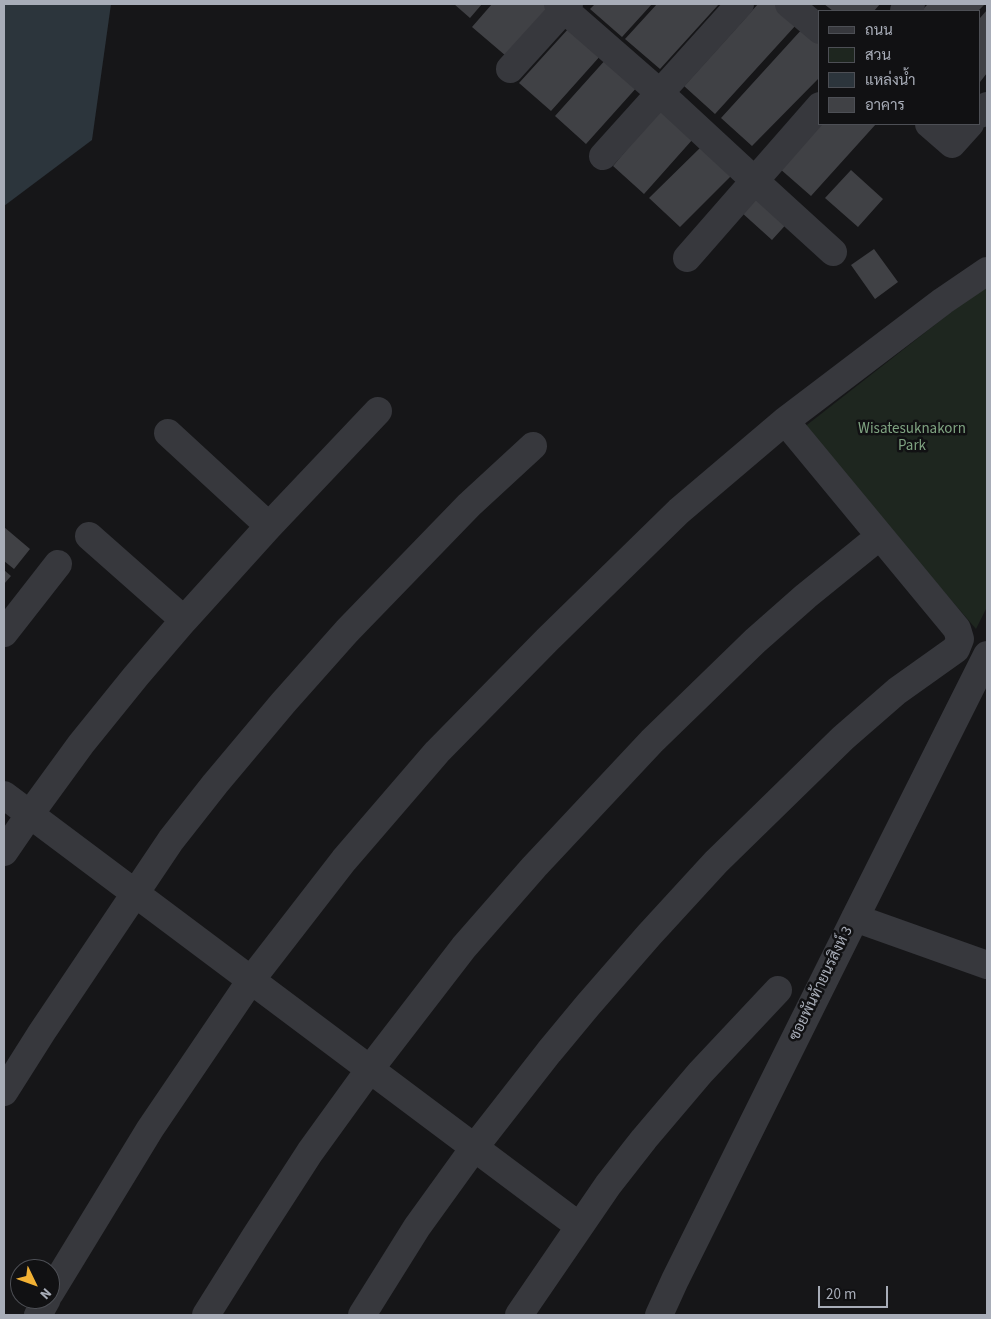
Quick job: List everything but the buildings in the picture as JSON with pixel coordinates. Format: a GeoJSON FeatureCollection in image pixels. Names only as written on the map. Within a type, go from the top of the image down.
{"type":"FeatureCollection","features":[{"type":"Feature","properties":{"kind":"street"},"geometry":{"type":"LineString","coordinates":[[603,156],[740,4]]}},
{"type":"Feature","properties":{"kind":"street"},"geometry":{"type":"LineString","coordinates":[[789,4],[818,28]]}},
{"type":"Feature","properties":{"kind":"street"},"geometry":{"type":"LineString","coordinates":[[510,69],[564,6],[833,252]]}},
{"type":"Feature","properties":{"kind":"street"},"geometry":{"type":"LineString","coordinates":[[687,258],[818,108]]}},
{"type":"Feature","properties":{"kind":"street"},"geometry":{"type":"LineString","coordinates":[[930,125],[952,144],[969,125]]}},
{"type":"Feature","properties":{"kind":"street"},"geometry":{"type":"LineString","coordinates":[[60,1277],[150,1129],[251,980],[344,860],[437,752],[548,639],[679,511],[785,421],[943,301],[987,272]]}},
{"type":"Feature","properties":{"kind":"street"},"geometry":{"type":"LineString","coordinates":[[4,852],[87,737],[136,676],[269,526],[378,411]]}},
{"type":"Feature","properties":{"kind":"street"},"geometry":{"type":"LineString","coordinates":[[362,1315],[417,1228],[474,1148],[588,1004],[716,862],[843,738],[897,691],[956,649],[960,639],[957,629],[785,421]]}},
{"type":"Feature","properties":{"kind":"street"},"geometry":{"type":"LineString","coordinates":[[168,433],[269,526]]}},
{"type":"Feature","properties":{"kind":"street"},"geometry":{"type":"LineString","coordinates":[[4,1092],[171,840],[215,784],[347,631],[469,505],[533,446]]}},
{"type":"Feature","properties":{"kind":"street"},"geometry":{"type":"LineString","coordinates":[[89,536],[184,620]]}},
{"type":"Feature","properties":{"kind":"street"},"geometry":{"type":"LineString","coordinates":[[206,1315],[305,1160],[370,1069],[464,947],[534,867],[645,748],[755,641],[806,596],[880,536]]}},
{"type":"Feature","properties":{"kind":"street"},"geometry":{"type":"LineString","coordinates":[[4,632],[58,564]]}},
{"type":"Feature","properties":{"kind":"street","name":"ซอยพันท้ายนรสิงห์ 3"},"geometry":{"type":"LineString","coordinates":[[659,1315],[987,655]]}},
{"type":"Feature","properties":{"kind":"street"},"geometry":{"type":"LineString","coordinates":[[4,795],[579,1226]]}},
{"type":"Feature","properties":{"kind":"street"},"geometry":{"type":"LineString","coordinates":[[855,918],[987,965]]}},
{"type":"Feature","properties":{"kind":"street"},"geometry":{"type":"LineString","coordinates":[[519,1315],[608,1185],[650,1131],[700,1073],[778,990]]}},
{"type":"Feature","properties":{"kind":"green space","name":"Wisatesuknakorn Park"},"geometry":{"type":"Polygon","coordinates":[[[987,284],[987,607],[976,629],[803,428],[987,284]]]}},
{"type":"Feature","properties":{"kind":"water"},"geometry":{"type":"Polygon","coordinates":[[[4,4],[111,4],[92,140],[4,206],[4,4]]]}}]}
